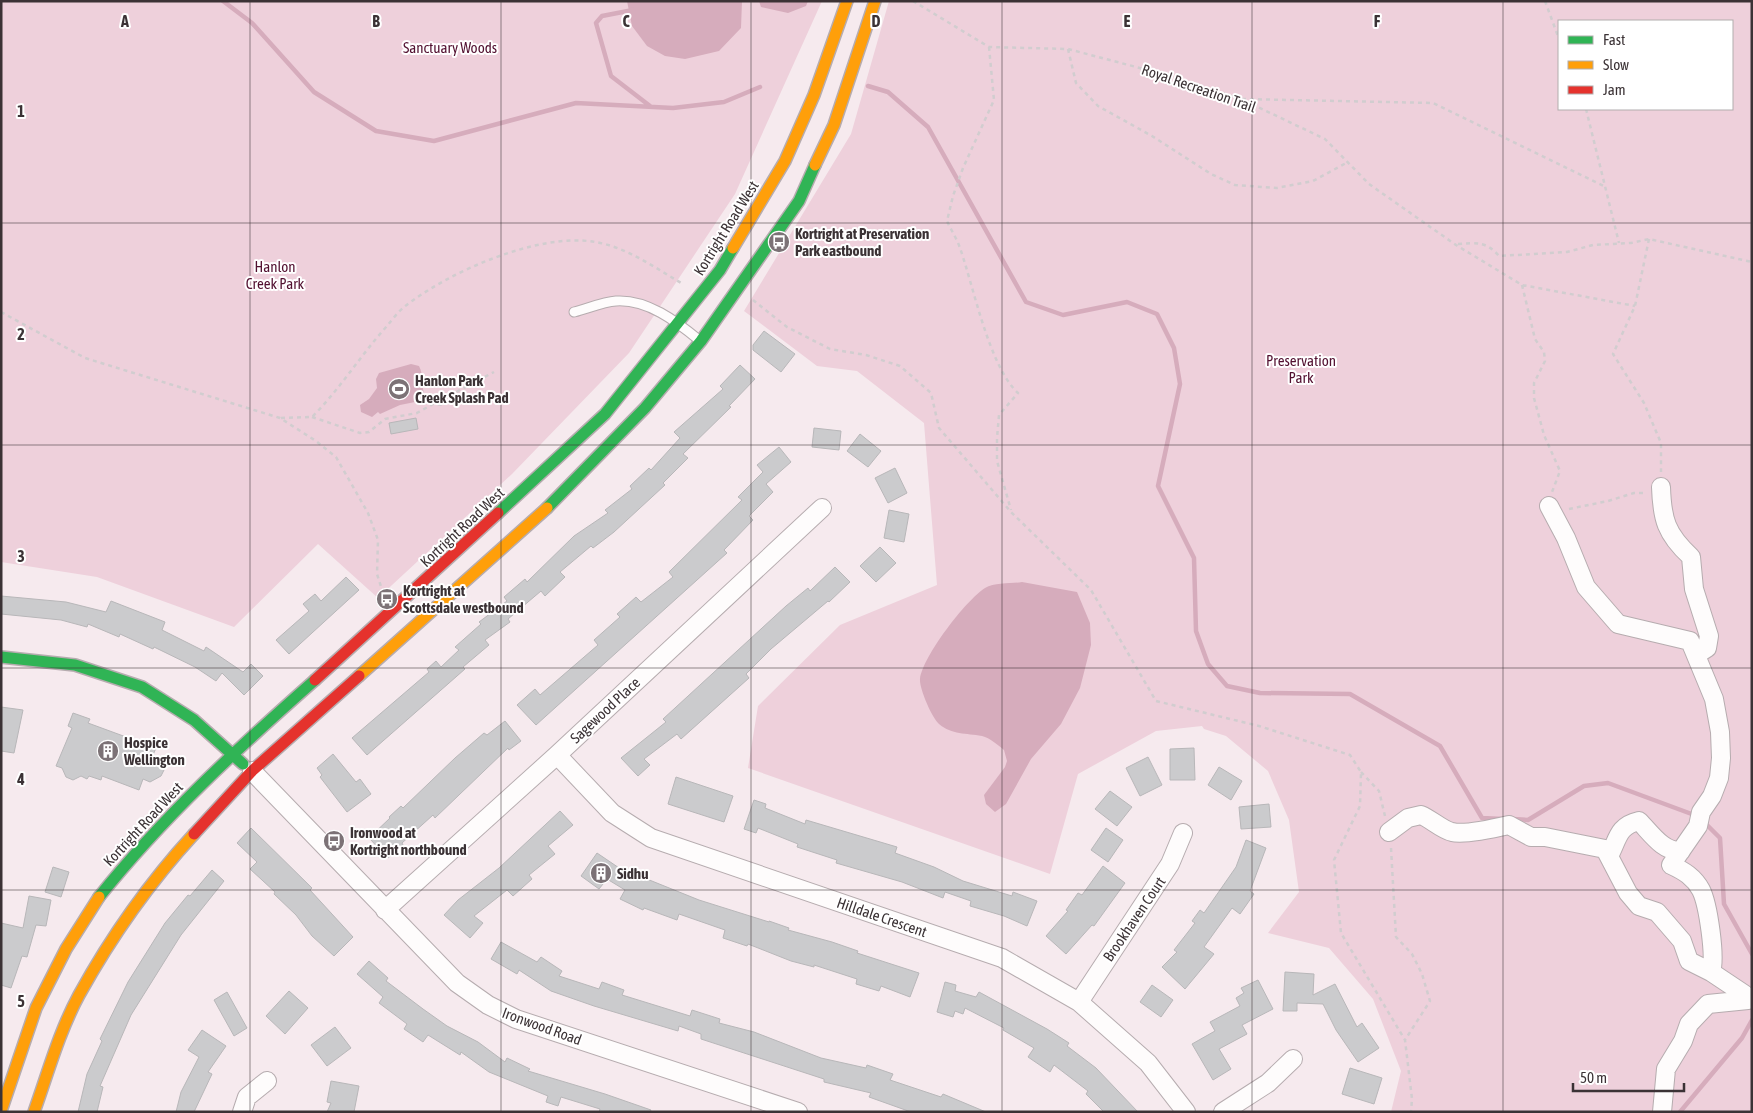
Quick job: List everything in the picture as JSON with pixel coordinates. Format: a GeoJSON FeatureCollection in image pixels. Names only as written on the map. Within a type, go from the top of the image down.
{"type":"FeatureCollection","features":[{"type":"Feature","properties":{"kind":"street","name":"Kortright Road West"},"geometry":{"type":"LineString","coordinates":[[1,1111],[36,1008],[66,949],[98,898],[138,848],[231,754],[403,602],[605,414],[679,324],[720,270],[785,161],[814,95],[847,1]]}},
{"type":"Feature","properties":{"kind":"street"},"geometry":{"type":"LineString","coordinates":[[34,1112],[59,1040],[79,996],[118,932],[159,872],[252,771],[551,505],[646,408],[701,341],[799,201],[834,125],[875,1]]}},
{"type":"Feature","properties":{"kind":"street"},"geometry":{"type":"LineString","coordinates":[[1660,487],[1662,514],[1680,546],[1690,557],[1694,589],[1709,636],[1707,648],[1696,655]]}},
{"type":"Feature","properties":{"kind":"street","name":"Sagewood Place"},"geometry":{"type":"LineString","coordinates":[[385,910],[557,755],[822,508]]}},
{"type":"Feature","properties":{"kind":"street"},"geometry":{"type":"LineString","coordinates":[[1553,512],[1586,587],[1618,624],[1690,641],[1714,698],[1720,732],[1721,758],[1718,778],[1712,796],[1701,812],[1698,826],[1671,865],[1685,872],[1702,891],[1709,926],[1713,965],[1711,972]]}},
{"type":"Feature","properties":{"kind":"street"},"geometry":{"type":"LineString","coordinates":[[1,657],[75,665],[142,687],[194,720],[252,771]]}},
{"type":"Feature","properties":{"kind":"street","name":"Hilldale Crescent"},"geometry":{"type":"LineString","coordinates":[[557,755],[612,813],[651,838],[1002,958],[1079,1002],[1148,1063],[1186,1112]]}},
{"type":"Feature","properties":{"kind":"street","name":"Ironwood Road"},"geometry":{"type":"LineString","coordinates":[[252,771],[457,983],[488,1005],[516,1019],[798,1112]]}},
{"type":"Feature","properties":{"kind":"street"},"geometry":{"type":"LineString","coordinates":[[1389,832],[1408,818],[1421,815],[1452,832],[1478,829],[1494,830],[1509,825],[1531,837],[1545,837],[1605,849],[1628,893],[1639,906],[1658,912],[1682,941],[1689,961],[1711,972],[1744,994],[1748,1000],[1708,1004],[1689,1024],[1683,1041],[1666,1069],[1662,1112]]}},
{"type":"Feature","properties":{"kind":"street"},"geometry":{"type":"LineString","coordinates":[[1609,856],[1616,837],[1622,830],[1639,821],[1666,848],[1673,852],[1681,851]]}},
{"type":"Feature","properties":{"kind":"street","name":"Brookhaven Court"},"geometry":{"type":"LineString","coordinates":[[1079,1002],[1170,864],[1183,833]]}},
{"type":"Feature","properties":{"kind":"street"},"geometry":{"type":"LineString","coordinates":[[1223,1112],[1268,1083],[1293,1059]]}},
{"type":"Feature","properties":{"kind":"street"},"geometry":{"type":"LineString","coordinates":[[242,1112],[248,1096],[267,1081]]}},
{"type":"Feature","properties":{"kind":"lane"},"geometry":{"type":"LineString","coordinates":[[574,312],[615,301],[640,303],[679,324],[701,341]]}},
{"type":"Feature","properties":{"kind":"path","name":"Royal Recreation Trail"},"geometry":{"type":"LineString","coordinates":[[913,1],[989,46],[1068,49],[1156,72],[1241,99],[1325,139],[1369,184],[1456,245],[1522,285]]}},
{"type":"Feature","properties":{"kind":"path"},"geometry":{"type":"LineString","coordinates":[[1545,1],[1558,36]]}},
{"type":"Feature","properties":{"kind":"path"},"geometry":{"type":"LineString","coordinates":[[989,46],[994,100],[963,168],[947,221],[960,246],[997,365],[1008,384],[1018,393],[999,415],[997,438],[997,461],[1011,512]]}},
{"type":"Feature","properties":{"kind":"path"},"geometry":{"type":"LineString","coordinates":[[1068,49],[1076,83],[1098,106],[1152,136],[1211,174],[1235,185],[1277,188],[1313,181],[1348,162]]}},
{"type":"Feature","properties":{"kind":"path"},"geometry":{"type":"LineString","coordinates":[[1241,99],[1433,103],[1606,187]]}},
{"type":"Feature","properties":{"kind":"path"},"geometry":{"type":"LineString","coordinates":[[1586,110],[1619,243]]}},
{"type":"Feature","properties":{"kind":"path"},"geometry":{"type":"LineString","coordinates":[[1456,245],[1478,243],[1491,247],[1499,256],[1567,252],[1593,245],[1631,244],[1649,239],[1752,262]]}},
{"type":"Feature","properties":{"kind":"path"},"geometry":{"type":"LineString","coordinates":[[1635,306],[1522,285],[1535,339],[1544,352],[1545,361],[1534,383],[1534,398],[1544,435],[1560,471],[1553,486],[1553,512],[1634,493],[1649,493],[1660,487],[1661,443],[1644,403],[1613,354],[1635,306],[1649,239]]}},
{"type":"Feature","properties":{"kind":"path"},"geometry":{"type":"LineString","coordinates":[[312,417],[332,398],[370,345],[404,307],[453,277],[507,252],[551,242],[594,241],[624,250],[689,287]]}},
{"type":"Feature","properties":{"kind":"path"},"geometry":{"type":"LineString","coordinates":[[750,297],[787,327],[830,349],[866,355],[900,366],[931,393],[939,428],[1011,512],[1091,590],[1156,701],[1260,726],[1350,756],[1361,772],[1379,791],[1389,832],[1396,937],[1412,954],[1422,974],[1430,1001],[1405,1040]]}},
{"type":"Feature","properties":{"kind":"path"},"geometry":{"type":"LineString","coordinates":[[1,312],[85,358],[280,418],[316,441],[336,457],[368,513],[378,540],[376,574],[383,593]]}},
{"type":"Feature","properties":{"kind":"path"},"geometry":{"type":"LineString","coordinates":[[280,418],[312,417],[360,433],[369,432],[385,419],[417,412],[433,404],[443,404],[458,391],[494,372]]}},
{"type":"Feature","properties":{"kind":"path"},"geometry":{"type":"LineString","coordinates":[[1361,772],[1360,806],[1334,860],[1341,933],[1405,1040],[1412,1099],[1411,1112]]}},
{"type":"Feature","properties":{"kind":"green space","name":"Hanlon Creek Park"},"geometry":{"type":"Polygon","coordinates":[[[1,1],[822,1],[735,194],[629,353],[512,474],[378,598],[318,544],[234,627],[97,577],[1,562],[1,1]]]}},
{"type":"Feature","properties":{"kind":"green space","name":"Preservation Park"},"geometry":{"type":"Polygon","coordinates":[[[889,1],[1752,1],[1752,1112],[1391,1112],[1401,1071],[1373,999],[1329,948],[1268,933],[1299,892],[1289,820],[1268,771],[1226,736],[1204,729],[1202,726],[1156,731],[1078,774],[1050,874],[748,768],[758,706],[840,625],[937,585],[924,423],[857,371],[817,366],[744,311],[851,134],[889,1]]]}},
{"type":"Feature","properties":{"kind":"shaded area"},"geometry":{"type":"Polygon","coordinates":[[[627,1],[742,1],[741,28],[719,51],[685,59],[665,56],[647,46],[632,26],[627,1]]]}},
{"type":"Feature","properties":{"kind":"shaded area"},"geometry":{"type":"Polygon","coordinates":[[[759,1],[808,1],[806,6],[788,13],[761,7],[759,1]]]}},
{"type":"Feature","properties":{"kind":"shaded area","name":"Hanlon Park Creek Splash Pad"},"geometry":{"type":"Polygon","coordinates":[[[411,364],[419,366],[421,373],[424,393],[420,401],[400,405],[380,414],[378,412],[372,417],[361,412],[360,405],[369,399],[377,388],[376,379],[379,373],[411,364]]]}},
{"type":"Feature","properties":{"kind":"shaded area"},"geometry":{"type":"Polygon","coordinates":[[[1022,582],[1077,592],[1090,623],[1091,645],[1080,688],[1061,724],[1031,759],[1006,804],[995,812],[986,804],[984,795],[1005,767],[1007,761],[1004,750],[985,737],[954,732],[939,724],[926,703],[920,679],[929,657],[946,629],[977,594],[993,585],[1022,582]]]}},
{"type":"Feature","properties":{"kind":"building"},"geometry":{"type":"Polygon","coordinates":[[[764,331],[795,354],[781,372],[753,350],[753,345],[764,331]]]}},
{"type":"Feature","properties":{"kind":"building"},"geometry":{"type":"Polygon","coordinates":[[[740,365],[755,379],[729,406],[731,407],[683,454],[688,458],[663,483],[665,485],[614,532],[593,548],[591,546],[560,572],[565,577],[545,596],[541,591],[508,619],[510,622],[485,640],[489,645],[463,667],[465,669],[367,755],[352,738],[429,672],[427,669],[436,661],[441,667],[459,650],[455,647],[481,624],[479,622],[507,601],[504,597],[525,579],[527,582],[574,536],[608,513],[605,510],[632,489],[630,486],[649,468],[651,470],[680,438],[674,432],[723,389],[720,386],[740,365]]]}},
{"type":"Feature","properties":{"kind":"building"},"geometry":{"type":"Polygon","coordinates":[[[416,418],[418,429],[391,434],[389,423],[416,418]]]}},
{"type":"Feature","properties":{"kind":"building"},"geometry":{"type":"Polygon","coordinates":[[[814,428],[841,431],[839,450],[812,447],[814,428]]]}},
{"type":"Feature","properties":{"kind":"building"},"geometry":{"type":"Polygon","coordinates":[[[860,434],[881,451],[868,467],[847,451],[860,434]]]}},
{"type":"Feature","properties":{"kind":"building"},"geometry":{"type":"Polygon","coordinates":[[[779,447],[791,462],[766,484],[773,492],[749,516],[753,520],[724,550],[727,553],[536,725],[517,705],[535,689],[540,695],[598,645],[594,640],[620,617],[617,614],[636,597],[641,602],[673,577],[669,572],[742,500],[738,497],[763,472],[757,465],[779,447]]]}},
{"type":"Feature","properties":{"kind":"building"},"geometry":{"type":"Polygon","coordinates":[[[895,468],[907,493],[888,503],[875,478],[895,468]]]}},
{"type":"Feature","properties":{"kind":"building"},"geometry":{"type":"Polygon","coordinates":[[[889,510],[909,514],[904,542],[884,538],[889,510]]]}},
{"type":"Feature","properties":{"kind":"building"},"geometry":{"type":"Polygon","coordinates":[[[880,547],[896,563],[876,582],[860,566],[880,547]]]}},
{"type":"Feature","properties":{"kind":"building"},"geometry":{"type":"Polygon","coordinates":[[[835,567],[850,582],[829,602],[771,649],[746,674],[749,678],[681,739],[677,734],[644,759],[650,765],[638,776],[621,758],[666,722],[663,719],[786,606],[808,588],[810,591],[835,567]]]}},
{"type":"Feature","properties":{"kind":"building"},"geometry":{"type":"Polygon","coordinates":[[[346,577],[359,590],[289,654],[276,640],[309,611],[303,604],[315,594],[321,601],[346,577]]]}},
{"type":"Feature","properties":{"kind":"building"},"geometry":{"type":"Polygon","coordinates":[[[1,596],[66,602],[106,612],[111,601],[165,622],[162,630],[204,651],[206,647],[243,672],[251,664],[263,676],[244,695],[222,673],[216,681],[195,667],[154,647],[153,649],[120,634],[119,637],[88,624],[87,627],[61,620],[1,614],[1,596]]]}},
{"type":"Feature","properties":{"kind":"building"},"geometry":{"type":"Polygon","coordinates":[[[1,707],[23,710],[14,753],[1,751],[1,707]]]}},
{"type":"Feature","properties":{"kind":"building","name":"Hospice Wellington"},"geometry":{"type":"Polygon","coordinates":[[[73,713],[90,719],[88,723],[156,748],[153,755],[161,758],[165,768],[161,776],[150,782],[143,779],[139,790],[102,776],[101,780],[89,776],[87,779],[81,776],[73,780],[66,777],[62,768],[56,766],[72,728],[68,726],[73,713]]]}},
{"type":"Feature","properties":{"kind":"building"},"geometry":{"type":"Polygon","coordinates":[[[505,721],[521,741],[509,750],[508,748],[435,818],[433,815],[388,858],[369,838],[401,806],[403,808],[484,733],[487,735],[505,721]]]}},
{"type":"Feature","properties":{"kind":"building"},"geometry":{"type":"Polygon","coordinates":[[[1194,748],[1195,780],[1170,780],[1170,749],[1194,748]]]}},
{"type":"Feature","properties":{"kind":"building"},"geometry":{"type":"Polygon","coordinates":[[[333,754],[356,782],[360,779],[371,794],[347,812],[320,777],[322,775],[317,768],[333,754]]]}},
{"type":"Feature","properties":{"kind":"building"},"geometry":{"type":"Polygon","coordinates":[[[1148,757],[1162,785],[1140,796],[1126,768],[1148,757]]]}},
{"type":"Feature","properties":{"kind":"building"},"geometry":{"type":"Polygon","coordinates":[[[1219,767],[1242,781],[1231,800],[1208,785],[1219,767]]]}},
{"type":"Feature","properties":{"kind":"building"},"geometry":{"type":"Polygon","coordinates":[[[676,777],[733,796],[724,822],[668,804],[676,777]]]}},
{"type":"Feature","properties":{"kind":"building"},"geometry":{"type":"Polygon","coordinates":[[[1110,791],[1132,807],[1117,826],[1095,809],[1110,791]]]}},
{"type":"Feature","properties":{"kind":"building"},"geometry":{"type":"Polygon","coordinates":[[[754,800],[766,804],[765,808],[805,824],[806,820],[897,847],[895,853],[934,867],[963,881],[1012,896],[1013,892],[1037,901],[1027,926],[1004,916],[970,906],[971,901],[945,892],[943,898],[902,882],[836,863],[837,860],[797,847],[798,844],[758,828],[756,833],[744,829],[754,800]]]}},
{"type":"Feature","properties":{"kind":"building"},"geometry":{"type":"Polygon","coordinates":[[[1269,804],[1271,827],[1241,829],[1239,807],[1269,804]]]}},
{"type":"Feature","properties":{"kind":"building"},"geometry":{"type":"Polygon","coordinates":[[[560,811],[573,825],[548,846],[555,854],[529,875],[532,879],[513,896],[507,890],[474,916],[483,923],[470,938],[444,915],[458,900],[499,868],[560,811]]]}},
{"type":"Feature","properties":{"kind":"building"},"geometry":{"type":"Polygon","coordinates":[[[251,828],[312,888],[310,890],[353,937],[334,956],[312,936],[296,915],[274,894],[275,892],[250,869],[257,862],[237,843],[251,828]]]}},
{"type":"Feature","properties":{"kind":"building"},"geometry":{"type":"Polygon","coordinates":[[[1106,828],[1123,840],[1108,862],[1091,850],[1106,828]]]}},
{"type":"Feature","properties":{"kind":"building"},"geometry":{"type":"Polygon","coordinates":[[[1246,840],[1266,848],[1250,891],[1254,894],[1240,914],[1232,908],[1204,947],[1214,954],[1185,989],[1162,967],[1177,952],[1174,950],[1195,923],[1192,921],[1200,910],[1204,913],[1236,867],[1246,840]]]}},
{"type":"Feature","properties":{"kind":"building"},"geometry":{"type":"Polygon","coordinates":[[[597,853],[631,876],[632,873],[699,900],[769,921],[789,928],[788,930],[832,942],[858,951],[857,953],[919,973],[910,997],[881,986],[879,991],[856,984],[857,979],[814,965],[814,967],[791,961],[748,944],[747,946],[723,938],[725,930],[679,914],[677,920],[644,908],[643,910],[620,899],[625,890],[607,879],[599,889],[581,876],[597,853]]]}},
{"type":"Feature","properties":{"kind":"building"},"geometry":{"type":"Polygon","coordinates":[[[1103,866],[1125,883],[1094,926],[1092,925],[1066,954],[1046,936],[1068,911],[1066,910],[1078,893],[1082,895],[1103,866]]]}},
{"type":"Feature","properties":{"kind":"building"},"geometry":{"type":"Polygon","coordinates":[[[53,867],[69,872],[61,897],[45,892],[53,867]]]}},
{"type":"Feature","properties":{"kind":"building"},"geometry":{"type":"Polygon","coordinates":[[[212,870],[224,881],[181,935],[131,1015],[100,1086],[103,1087],[97,1112],[78,1112],[87,1074],[102,1041],[100,1039],[128,982],[165,923],[212,870]]]}},
{"type":"Feature","properties":{"kind":"building"},"geometry":{"type":"Polygon","coordinates":[[[29,896],[51,900],[46,926],[36,925],[27,957],[22,956],[11,988],[1,985],[1,923],[23,928],[29,896]]]}},
{"type":"Feature","properties":{"kind":"building"},"geometry":{"type":"Polygon","coordinates":[[[501,942],[537,962],[541,957],[562,971],[559,976],[599,989],[602,982],[624,990],[622,995],[690,1016],[692,1010],[720,1019],[719,1023],[754,1032],[821,1058],[866,1068],[867,1065],[893,1074],[890,1080],[941,1097],[943,1094],[986,1112],[911,1112],[869,1097],[871,1093],[824,1082],[824,1079],[701,1039],[701,1034],[679,1026],[678,1031],[551,991],[519,970],[517,974],[491,959],[501,942]]]}},
{"type":"Feature","properties":{"kind":"building"},"geometry":{"type":"Polygon","coordinates":[[[369,961],[388,978],[386,981],[423,1009],[447,1026],[478,1042],[505,1062],[507,1058],[530,1069],[528,1071],[605,1094],[651,1110],[650,1112],[599,1112],[600,1109],[561,1097],[558,1106],[546,1102],[548,1096],[489,1072],[461,1052],[460,1055],[428,1035],[423,1042],[404,1029],[407,1024],[379,1003],[383,997],[357,974],[369,961]]]}},
{"type":"Feature","properties":{"kind":"building"},"geometry":{"type":"Polygon","coordinates":[[[1285,972],[1314,974],[1313,995],[1335,984],[1357,1027],[1362,1023],[1379,1048],[1358,1062],[1336,1030],[1323,1004],[1297,1003],[1297,1011],[1283,1011],[1285,972]]]}},
{"type":"Feature","properties":{"kind":"building"},"geometry":{"type":"Polygon","coordinates":[[[1258,980],[1273,1009],[1242,1025],[1247,1034],[1219,1049],[1231,1069],[1213,1080],[1192,1044],[1215,1031],[1210,1022],[1240,1006],[1236,998],[1244,993],[1241,988],[1258,980]]]}},
{"type":"Feature","properties":{"kind":"building"},"geometry":{"type":"Polygon","coordinates":[[[945,982],[956,985],[955,991],[976,997],[979,992],[1069,1043],[1067,1046],[1096,1068],[1138,1112],[1104,1112],[1086,1094],[1088,1091],[1054,1065],[1050,1072],[1028,1057],[1034,1048],[1003,1030],[1004,1028],[965,1008],[963,1014],[955,1011],[953,1017],[937,1012],[945,982]]]}},
{"type":"Feature","properties":{"kind":"building"},"geometry":{"type":"Polygon","coordinates":[[[1152,985],[1173,1000],[1161,1017],[1140,1002],[1152,985]]]}},
{"type":"Feature","properties":{"kind":"building"},"geometry":{"type":"Polygon","coordinates":[[[289,991],[308,1008],[285,1034],[266,1016],[289,991]]]}},
{"type":"Feature","properties":{"kind":"building"},"geometry":{"type":"Polygon","coordinates":[[[227,992],[247,1028],[234,1036],[214,1000],[227,992]]]}},
{"type":"Feature","properties":{"kind":"building"},"geometry":{"type":"Polygon","coordinates":[[[335,1027],[351,1048],[327,1066],[311,1045],[335,1027]]]}},
{"type":"Feature","properties":{"kind":"building"},"geometry":{"type":"Polygon","coordinates":[[[202,1030],[226,1046],[208,1072],[212,1074],[194,1112],[176,1112],[181,1092],[199,1057],[188,1050],[202,1030]]]}},
{"type":"Feature","properties":{"kind":"building"},"geometry":{"type":"Polygon","coordinates":[[[1350,1068],[1382,1078],[1374,1104],[1342,1094],[1350,1068]]]}},
{"type":"Feature","properties":{"kind":"building"},"geometry":{"type":"Polygon","coordinates":[[[331,1081],[359,1086],[354,1112],[327,1112],[331,1103],[327,1102],[331,1081]]]}},
{"type":"Feature","properties":{"kind":"waterway"},"geometry":{"type":"LineString","coordinates":[[223,1],[252,23],[314,92],[376,131],[434,141],[576,103],[673,108],[724,102],[760,87]]}},
{"type":"Feature","properties":{"kind":"waterway"},"geometry":{"type":"LineString","coordinates":[[633,10],[602,16],[596,23],[611,76],[650,106]]}},
{"type":"Feature","properties":{"kind":"waterway"},"geometry":{"type":"LineString","coordinates":[[868,86],[888,92],[928,127],[1026,302],[1063,315],[1127,302],[1157,314],[1174,348],[1180,384],[1158,486],[1194,558],[1196,631],[1208,664],[1227,686],[1260,693],[1350,694],[1440,746],[1482,818],[1503,819]]}},
{"type":"Feature","properties":{"kind":"waterway"},"geometry":{"type":"LineString","coordinates":[[1513,819],[1528,820],[1584,786],[1608,783],[1697,816]]}},
{"type":"Feature","properties":{"kind":"waterway"},"geometry":{"type":"LineString","coordinates":[[1705,823],[1720,838],[1724,904],[1752,954]]}},
{"type":"Feature","properties":{"kind":"waterway"},"geometry":{"type":"LineString","coordinates":[[1680,1112],[1742,1038],[1752,1020]]}},
{"type":"Feature","properties":{"kind":"traffic: fast"},"geometry":{"type":"LineString","coordinates":[[547,508],[645,408],[701,341],[799,201],[815,165]]}},
{"type":"Feature","properties":{"kind":"traffic: fast"},"geometry":{"type":"LineString","coordinates":[[498,513],[605,414],[720,270],[733,248]]}},
{"type":"Feature","properties":{"kind":"traffic: fast"},"geometry":{"type":"LineString","coordinates":[[1,657],[75,665],[142,687],[194,720],[243,764]]}},
{"type":"Feature","properties":{"kind":"traffic: fast"},"geometry":{"type":"LineString","coordinates":[[99,897],[123,867],[175,811],[258,731],[315,680]]}},
{"type":"Feature","properties":{"kind":"traffic: slow"},"geometry":{"type":"LineString","coordinates":[[733,248],[785,161],[814,95],[847,1]]}},
{"type":"Feature","properties":{"kind":"traffic: slow"},"geometry":{"type":"LineString","coordinates":[[815,165],[834,125],[875,1]]}},
{"type":"Feature","properties":{"kind":"traffic: slow"},"geometry":{"type":"LineString","coordinates":[[359,676],[547,508]]}},
{"type":"Feature","properties":{"kind":"traffic: slow"},"geometry":{"type":"LineString","coordinates":[[34,1112],[66,1023],[91,973],[146,891],[194,834]]}},
{"type":"Feature","properties":{"kind":"traffic: slow"},"geometry":{"type":"LineString","coordinates":[[1,1111],[36,1008],[66,949],[99,897]]}},
{"type":"Feature","properties":{"kind":"traffic: jam"},"geometry":{"type":"LineString","coordinates":[[315,680],[498,513]]}},
{"type":"Feature","properties":{"kind":"traffic: jam"},"geometry":{"type":"LineString","coordinates":[[194,834],[252,771],[359,676]]}},
{"type":"Feature","properties":{"kind":"place","name":"Kortright at Preservation Park eastbound"},"geometry":{"type":"Point","coordinates":[779,242]}},
{"type":"Feature","properties":{"kind":"place","name":"Hanlon Park Creek Splash Pad"},"geometry":{"type":"Point","coordinates":[399,389]}},
{"type":"Feature","properties":{"kind":"place","name":"Kortright at Scottsdale westbound"},"geometry":{"type":"Point","coordinates":[387,599]}},
{"type":"Feature","properties":{"kind":"place","name":"Hospice Wellington"},"geometry":{"type":"Point","coordinates":[108,751]}},
{"type":"Feature","properties":{"kind":"place","name":"Ironwood at Kortright northbound"},"geometry":{"type":"Point","coordinates":[334,841]}},
{"type":"Feature","properties":{"kind":"place","name":"Sidhu"},"geometry":{"type":"Point","coordinates":[601,873]}},
{"type":"Feature","properties":{"kind":"park label","name":"Sanctuary Woods"},"geometry":{"type":"Point","coordinates":[450,47]}}]}
